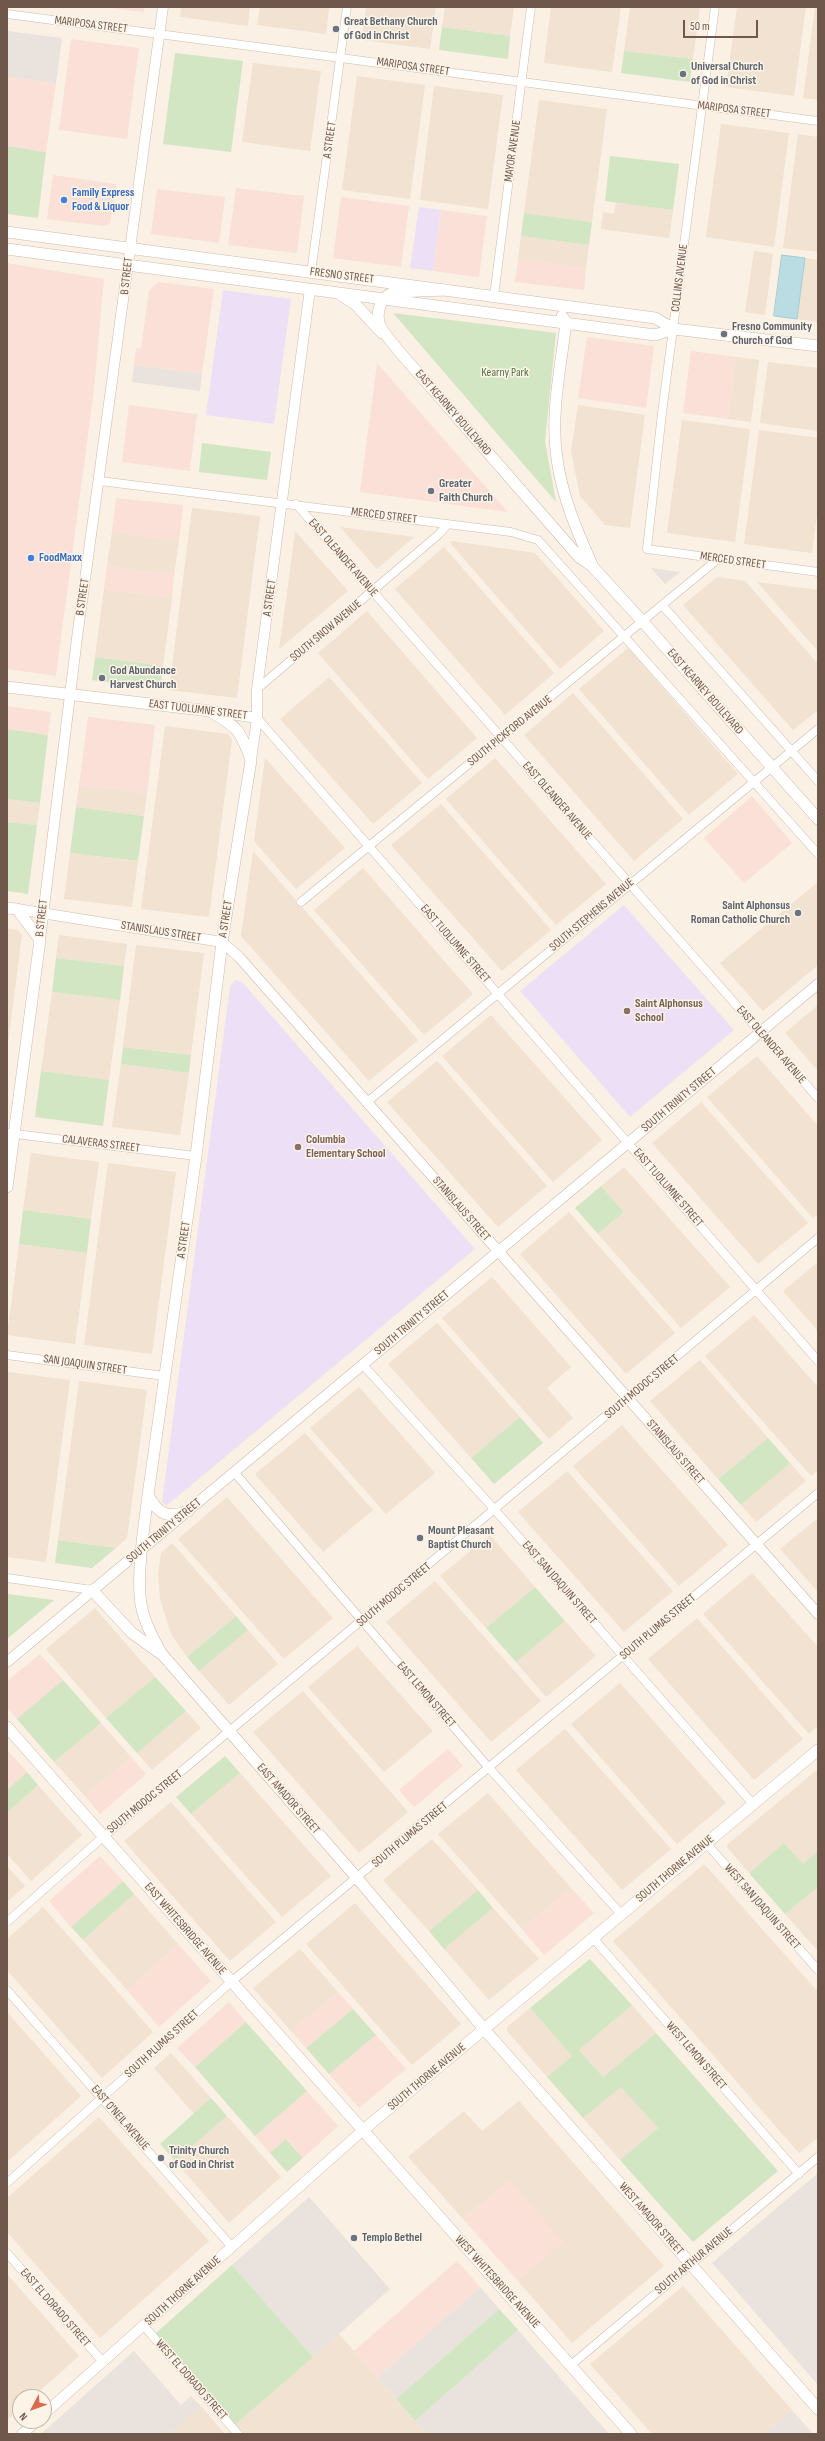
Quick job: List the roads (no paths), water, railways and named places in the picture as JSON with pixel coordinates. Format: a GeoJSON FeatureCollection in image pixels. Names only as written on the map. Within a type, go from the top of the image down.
{"type":"FeatureCollection","features":[{"type":"Feature","properties":{"kind":"main road","name":"FRESNO STREET"},"geometry":{"type":"LineString","coordinates":[[7,232],[312,273],[552,303],[655,318],[674,329],[818,346]]}},
{"type":"Feature","properties":{"kind":"main road","name":"FRESNO STREET"},"geometry":{"type":"LineString","coordinates":[[7,249],[382,300],[566,322],[655,335],[674,329]]}},
{"type":"Feature","properties":{"kind":"main road"},"geometry":{"type":"LineString","coordinates":[[382,300],[396,292],[446,290]]}},
{"type":"Feature","properties":{"kind":"main road"},"geometry":{"type":"LineString","coordinates":[[338,293],[355,304],[407,360]]}},
{"type":"Feature","properties":{"kind":"main road","name":"EAST KEARNEY BOULEVARD"},"geometry":{"type":"LineString","coordinates":[[382,300],[379,310],[380,324],[407,360],[579,557],[592,566],[818,819]]}},
{"type":"Feature","properties":{"kind":"main road"},"geometry":{"type":"LineString","coordinates":[[552,303],[566,322]]}},
{"type":"Feature","properties":{"kind":"main road","name":"EAST KEARNEY BOULEVARD"},"geometry":{"type":"LineString","coordinates":[[566,322],[556,406],[556,458],[570,513],[592,566]]}},
{"type":"Feature","properties":{"kind":"main road","name":"EAST TUOLUMNE STREET"},"geometry":{"type":"LineString","coordinates":[[7,687],[70,696],[210,711]]}},
{"type":"Feature","properties":{"kind":"main road"},"geometry":{"type":"LineString","coordinates":[[210,711],[235,726],[242,734],[251,760]]}},
{"type":"Feature","properties":{"kind":"main road","name":"A STREET"},"geometry":{"type":"LineString","coordinates":[[142,1549],[164,1376],[196,1156],[222,942],[251,760]]}},
{"type":"Feature","properties":{"kind":"main road"},"geometry":{"type":"LineString","coordinates":[[12,909],[40,940]]}},
{"type":"Feature","properties":{"kind":"main road","name":"B STREET"},"geometry":{"type":"LineString","coordinates":[[7,1187],[11,1133],[40,940]]}},
{"type":"Feature","properties":{"kind":"main road"},"geometry":{"type":"LineString","coordinates":[[148,1495],[154,1506],[162,1513],[176,1515],[188,1511]]}},
{"type":"Feature","properties":{"kind":"main road","name":"EAST AMADOR STREET"},"geometry":{"type":"LineString","coordinates":[[142,1549],[140,1597],[148,1627],[161,1654],[357,1878],[484,2029]]}},
{"type":"Feature","properties":{"kind":"main road"},"geometry":{"type":"LineString","coordinates":[[92,1590],[132,1633],[161,1654]]}},
{"type":"Feature","properties":{"kind":"main road","name":"EAST WHITESBRIDGE AVENUE"},"geometry":{"type":"LineString","coordinates":[[7,1727],[362,2131]]}},
{"type":"Feature","properties":{"kind":"main road","name":"SOUTH THORNE AVENUE"},"geometry":{"type":"LineString","coordinates":[[362,2131],[818,1750]]}},
{"type":"Feature","properties":{"kind":"main road","name":"WEST AMADOR STREET"},"geometry":{"type":"LineString","coordinates":[[484,2029],[818,2409]]}},
{"type":"Feature","properties":{"kind":"main road","name":"WEST WHITESBRIDGE AVENUE"},"geometry":{"type":"LineString","coordinates":[[362,2131],[631,2434]]}},
{"type":"Feature","properties":{"kind":"street","name":"B STREET"},"geometry":{"type":"LineString","coordinates":[[40,940],[70,696],[163,7]]}},
{"type":"Feature","properties":{"kind":"street","name":"A STREET"},"geometry":{"type":"LineString","coordinates":[[312,273],[347,7]]}},
{"type":"Feature","properties":{"kind":"street","name":"MAYOR AVENUE"},"geometry":{"type":"LineString","coordinates":[[494,296],[531,7]]}},
{"type":"Feature","properties":{"kind":"street","name":"COLLINS AVENUE"},"geometry":{"type":"LineString","coordinates":[[647,549],[715,7]]}},
{"type":"Feature","properties":{"kind":"street","name":"MARIPOSA STREET"},"geometry":{"type":"LineString","coordinates":[[7,14],[818,121]]}},
{"type":"Feature","properties":{"kind":"street","name":"A STREET"},"geometry":{"type":"LineString","coordinates":[[251,760],[257,718],[257,689],[283,503],[310,289]]}},
{"type":"Feature","properties":{"kind":"street","name":"MERCED STREET"},"geometry":{"type":"LineString","coordinates":[[100,481],[296,504],[511,532],[529,536],[544,545],[625,636]]}},
{"type":"Feature","properties":{"kind":"street","name":"EAST OLEANDER AVENUE"},"geometry":{"type":"LineString","coordinates":[[296,504],[818,1098]]}},
{"type":"Feature","properties":{"kind":"street","name":"SOUTH SNOW AVENUE"},"geometry":{"type":"LineString","coordinates":[[257,689],[372,592],[448,524]]}},
{"type":"Feature","properties":{"kind":"street","name":"MERCED STREET"},"geometry":{"type":"LineString","coordinates":[[647,549],[818,572]]}},
{"type":"Feature","properties":{"kind":"street","name":"SOUTH PICKFORD AVENUE"},"geometry":{"type":"LineString","coordinates":[[301,902],[663,606],[718,559]]}},
{"type":"Feature","properties":{"kind":"street"},"geometry":{"type":"LineString","coordinates":[[663,606],[818,780]]}},
{"type":"Feature","properties":{"kind":"street","name":"EAST KEARNEY BOULEVARD"},"geometry":{"type":"LineString","coordinates":[[625,636],[818,854]]}},
{"type":"Feature","properties":{"kind":"street","name":"EAST TUOLUMNE STREET"},"geometry":{"type":"LineString","coordinates":[[210,711],[257,718],[818,1360]]}},
{"type":"Feature","properties":{"kind":"street","name":"SOUTH STEPHENS AVENUE"},"geometry":{"type":"LineString","coordinates":[[367,1102],[818,729]]}},
{"type":"Feature","properties":{"kind":"street","name":"STANISLAUS STREET"},"geometry":{"type":"LineString","coordinates":[[12,909],[222,942],[239,957],[818,1614]]}},
{"type":"Feature","properties":{"kind":"street","name":"SOUTH TRINITY STREET"},"geometry":{"type":"LineString","coordinates":[[7,1662],[818,984]]}},
{"type":"Feature","properties":{"kind":"street","name":"CALAVERAS STREET"},"geometry":{"type":"LineString","coordinates":[[11,1133],[196,1156]]}},
{"type":"Feature","properties":{"kind":"street","name":"SOUTH MODOC STREET"},"geometry":{"type":"LineString","coordinates":[[7,1922],[104,1836],[362,1622],[818,1238]]}},
{"type":"Feature","properties":{"kind":"street","name":"SAN JOAQUIN STREET"},"geometry":{"type":"LineString","coordinates":[[7,1355],[164,1376]]}},
{"type":"Feature","properties":{"kind":"street","name":"EAST SAN JOAQUIN STREET"},"geometry":{"type":"LineString","coordinates":[[362,1365],[495,1510],[753,1804]]}},
{"type":"Feature","properties":{"kind":"street","name":"EAST LEMON STREET"},"geometry":{"type":"LineString","coordinates":[[234,1472],[489,1768],[622,1914]]}},
{"type":"Feature","properties":{"kind":"street","name":"SOUTH PLUMAS STREET"},"geometry":{"type":"LineString","coordinates":[[7,2183],[231,1982],[818,1493]]}},
{"type":"Feature","properties":{"kind":"street"},"geometry":{"type":"LineString","coordinates":[[7,1578],[92,1590]]}},
{"type":"Feature","properties":{"kind":"street","name":"WEST SAN JOAQUIN STREET"},"geometry":{"type":"LineString","coordinates":[[706,1843],[818,1970]]}},
{"type":"Feature","properties":{"kind":"street","name":"WEST LEMON STREET"},"geometry":{"type":"LineString","coordinates":[[593,1938],[799,2174]]}},
{"type":"Feature","properties":{"kind":"street","name":"EAST O'NEIL AVENUE"},"geometry":{"type":"LineString","coordinates":[[7,1990],[232,2246]]}},
{"type":"Feature","properties":{"kind":"street","name":"SOUTH THORNE AVENUE"},"geometry":{"type":"LineString","coordinates":[[52,2407],[362,2131]]}},
{"type":"Feature","properties":{"kind":"street","name":"SOUTH ARTHUR AVENUE"},"geometry":{"type":"LineString","coordinates":[[571,2365],[818,2157]]}},
{"type":"Feature","properties":{"kind":"street","name":"EAST EL DORADO STREET"},"geometry":{"type":"LineString","coordinates":[[7,2253],[103,2362]]}},
{"type":"Feature","properties":{"kind":"street","name":"WEST EL DORADO STREET"},"geometry":{"type":"LineString","coordinates":[[144,2326],[238,2434]]}},
{"type":"Feature","properties":{"kind":"water"},"geometry":{"type":"Polygon","coordinates":[[[782,255],[805,258],[797,319],[774,316],[782,255]]]}},
{"type":"Feature","properties":{"kind":"place","name":"Great Bethany Church of God in Christ"},"geometry":{"type":"Point","coordinates":[336,29]}},
{"type":"Feature","properties":{"kind":"place","name":"Universal Church of God in Christ"},"geometry":{"type":"Point","coordinates":[683,74]}},
{"type":"Feature","properties":{"kind":"place","name":"Family Express Food & Liquor"},"geometry":{"type":"Point","coordinates":[64,200]}},
{"type":"Feature","properties":{"kind":"place","name":"Fresno Community Church of God"},"geometry":{"type":"Point","coordinates":[724,334]}},
{"type":"Feature","properties":{"kind":"place","name":"Greater Faith Church"},"geometry":{"type":"Point","coordinates":[431,491]}},
{"type":"Feature","properties":{"kind":"place","name":"FoodMaxx"},"geometry":{"type":"Point","coordinates":[31,558]}},
{"type":"Feature","properties":{"kind":"place","name":"God Abundance Harvest Church"},"geometry":{"type":"Point","coordinates":[102,678]}},
{"type":"Feature","properties":{"kind":"place","name":"Saint Alphonsus Roman Catholic Church"},"geometry":{"type":"Point","coordinates":[798,913]}},
{"type":"Feature","properties":{"kind":"place","name":"Saint Alphonsus School"},"geometry":{"type":"Point","coordinates":[627,1011]}},
{"type":"Feature","properties":{"kind":"place","name":"Columbia Elementary School"},"geometry":{"type":"Point","coordinates":[298,1147]}},
{"type":"Feature","properties":{"kind":"place","name":"Mount Pleasant Baptist Church"},"geometry":{"type":"Point","coordinates":[420,1538]}},
{"type":"Feature","properties":{"kind":"place","name":"Trinity Church of God in Christ"},"geometry":{"type":"Point","coordinates":[161,2158]}},
{"type":"Feature","properties":{"kind":"place","name":"Templo Bethel"},"geometry":{"type":"Point","coordinates":[354,2238]}},
{"type":"Feature","properties":{"kind":"park label","name":"Kearny Park"},"geometry":{"type":"Point","coordinates":[505,373]}}]}
